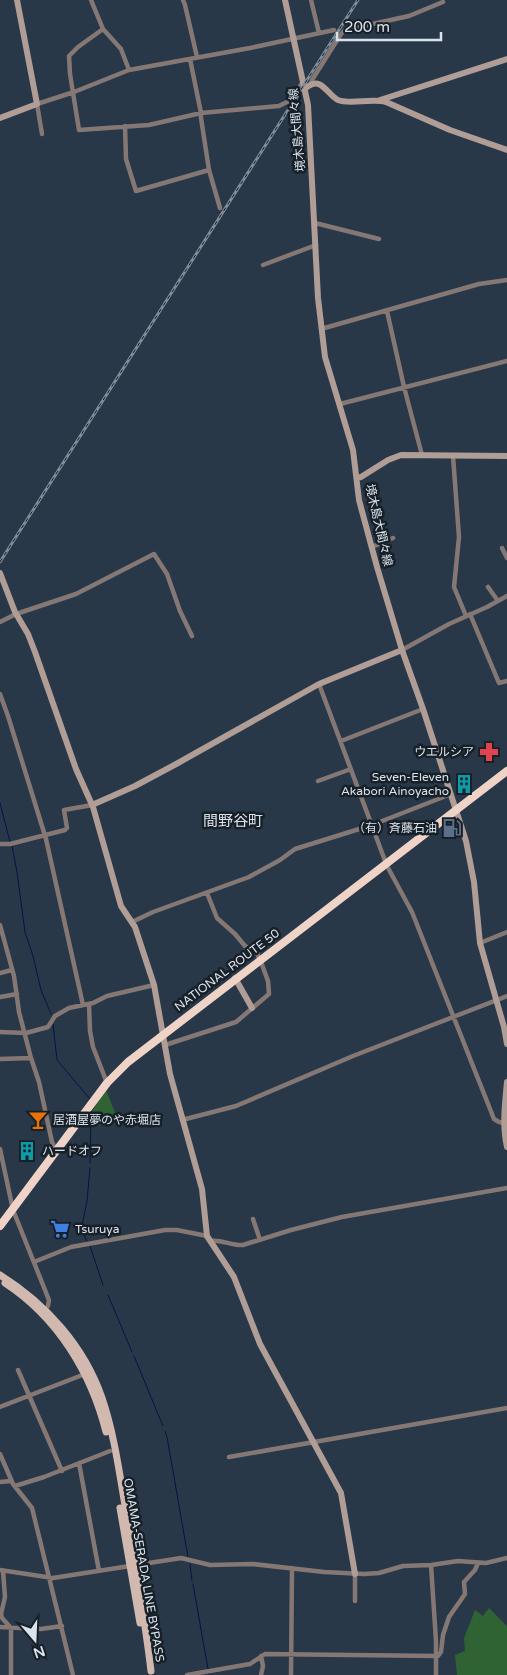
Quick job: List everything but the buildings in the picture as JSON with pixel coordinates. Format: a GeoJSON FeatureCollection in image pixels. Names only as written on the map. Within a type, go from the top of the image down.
{"type":"FeatureCollection","features":[{"type":"Feature","properties":{"kind":"highway","name":"NATIONAL ROUTE 50"},"geometry":{"type":"LineString","coordinates":[[0,1226],[107,1084],[128,1062],[163,1033],[507,771]]}},
{"type":"Feature","properties":{"kind":"main road","name":"OMAMA-SERADA LINE BYPASS"},"geometry":{"type":"LineString","coordinates":[[0,1274],[28,1294],[61,1327],[76,1346],[94,1380],[101,1397],[114,1449],[132,1566]]}},
{"type":"Feature","properties":{"kind":"main road","name":"OMAMA-SERADA LINE BYPASS"},"geometry":{"type":"LineString","coordinates":[[0,1280],[25,1298],[52,1325],[72,1350],[100,1409],[110,1450],[151,1673]]}},
{"type":"Feature","properties":{"kind":"street"},"geometry":{"type":"LineString","coordinates":[[16,0],[42,134]]}},
{"type":"Feature","properties":{"kind":"street"},"geometry":{"type":"LineString","coordinates":[[91,0],[103,28],[121,49],[129,70]]}},
{"type":"Feature","properties":{"kind":"street"},"geometry":{"type":"LineString","coordinates":[[183,0],[186,5],[197,57]]}},
{"type":"Feature","properties":{"kind":"street","name":"境木島大間々線"},"geometry":{"type":"LineString","coordinates":[[285,0],[304,81],[308,87],[314,223],[321,329],[325,356],[354,450],[359,500],[402,650],[470,856],[480,943],[507,1044]]}},
{"type":"Feature","properties":{"kind":"street"},"geometry":{"type":"LineString","coordinates":[[311,0],[319,33]]}},
{"type":"Feature","properties":{"kind":"street"},"geometry":{"type":"LineString","coordinates":[[308,87],[340,34],[345,30],[409,16],[443,2]]}},
{"type":"Feature","properties":{"kind":"street"},"geometry":{"type":"LineString","coordinates":[[103,28],[70,54],[68,63],[79,130],[150,125],[201,113],[279,106],[289,101],[304,81]]}},
{"type":"Feature","properties":{"kind":"street"},"geometry":{"type":"LineString","coordinates":[[0,118],[129,70],[250,48],[334,30]]}},
{"type":"Feature","properties":{"kind":"street"},"geometry":{"type":"LineString","coordinates":[[190,59],[201,113],[209,170],[220,208]]}},
{"type":"Feature","properties":{"kind":"street"},"geometry":{"type":"LineString","coordinates":[[308,87],[316,84],[324,87],[337,99],[343,101],[380,100],[507,59]]}},
{"type":"Feature","properties":{"kind":"street"},"geometry":{"type":"LineString","coordinates":[[380,100],[450,130],[507,150]]}},
{"type":"Feature","properties":{"kind":"street"},"geometry":{"type":"LineString","coordinates":[[125,126],[126,158],[136,191],[209,170]]}},
{"type":"Feature","properties":{"kind":"street"},"geometry":{"type":"LineString","coordinates":[[314,223],[379,239]]}},
{"type":"Feature","properties":{"kind":"street"},"geometry":{"type":"LineString","coordinates":[[263,265],[316,244]]}},
{"type":"Feature","properties":{"kind":"street"},"geometry":{"type":"LineString","coordinates":[[321,329],[479,284],[507,280]]}},
{"type":"Feature","properties":{"kind":"street"},"geometry":{"type":"LineString","coordinates":[[387,311],[422,455]]}},
{"type":"Feature","properties":{"kind":"street"},"geometry":{"type":"LineString","coordinates":[[340,404],[507,361]]}},
{"type":"Feature","properties":{"kind":"street"},"geometry":{"type":"LineString","coordinates":[[357,478],[398,456],[507,456]]}},
{"type":"Feature","properties":{"kind":"street"},"geometry":{"type":"LineString","coordinates":[[453,456],[459,537],[454,587],[499,683],[507,681]]}},
{"type":"Feature","properties":{"kind":"street"},"geometry":{"type":"LineString","coordinates":[[372,546],[393,538]]}},
{"type":"Feature","properties":{"kind":"street"},"geometry":{"type":"LineString","coordinates":[[502,548],[507,558]]}},
{"type":"Feature","properties":{"kind":"street"},"geometry":{"type":"LineString","coordinates":[[0,622],[16,614],[76,594],[154,554],[163,567],[192,636]]}},
{"type":"Feature","properties":{"kind":"street"},"geometry":{"type":"LineString","coordinates":[[0,573],[16,614],[28,634],[79,776],[92,805],[117,895],[124,913],[136,930],[154,985],[165,1046],[182,1120],[202,1189],[209,1239],[234,1277],[260,1344],[341,1493],[355,1574],[355,1601]]}},
{"type":"Feature","properties":{"kind":"street"},"geometry":{"type":"LineString","coordinates":[[488,587],[498,601]]}},
{"type":"Feature","properties":{"kind":"street"},"geometry":{"type":"LineString","coordinates":[[0,844],[10,844],[66,829],[64,810],[92,805],[135,786],[319,684],[402,650],[507,596]]}},
{"type":"Feature","properties":{"kind":"street"},"geometry":{"type":"LineString","coordinates":[[319,684],[386,864],[409,905],[494,1119],[498,1122],[506,1122]]}},
{"type":"Feature","properties":{"kind":"street"},"geometry":{"type":"LineString","coordinates":[[0,694],[45,835],[83,1005]]}},
{"type":"Feature","properties":{"kind":"street"},"geometry":{"type":"LineString","coordinates":[[341,741],[423,709]]}},
{"type":"Feature","properties":{"kind":"street"},"geometry":{"type":"LineString","coordinates":[[318,781],[351,769]]}},
{"type":"Feature","properties":{"kind":"street"},"geometry":{"type":"LineString","coordinates":[[132,922],[249,877],[280,860],[293,850],[372,825],[451,794]]}},
{"type":"Feature","properties":{"kind":"street"},"geometry":{"type":"LineString","coordinates":[[165,1046],[233,1024],[244,1017],[269,994],[268,981],[255,951],[245,946],[217,918],[207,894]]}},
{"type":"Feature","properties":{"kind":"street"},"geometry":{"type":"LineString","coordinates":[[0,925],[12,970],[17,1003],[39,1082],[53,1148],[56,1151]]}},
{"type":"Feature","properties":{"kind":"street"},"geometry":{"type":"LineString","coordinates":[[480,943],[507,932]]}},
{"type":"Feature","properties":{"kind":"street"},"geometry":{"type":"LineString","coordinates":[[0,973],[12,970]]}},
{"type":"Feature","properties":{"kind":"street"},"geometry":{"type":"LineString","coordinates":[[235,978],[252,1008]]}},
{"type":"Feature","properties":{"kind":"street"},"geometry":{"type":"LineString","coordinates":[[0,1032],[25,1033],[48,1027],[56,1015],[69,1008],[97,1002],[107,996],[154,985]]}},
{"type":"Feature","properties":{"kind":"street"},"geometry":{"type":"LineString","coordinates":[[0,997],[17,994]]}},
{"type":"Feature","properties":{"kind":"street"},"geometry":{"type":"LineString","coordinates":[[182,1120],[236,1106],[353,1056],[507,996]]}},
{"type":"Feature","properties":{"kind":"street"},"geometry":{"type":"LineString","coordinates":[[90,1004],[90,1031],[93,1047],[107,1084]]}},
{"type":"Feature","properties":{"kind":"street"},"geometry":{"type":"LineString","coordinates":[[0,1059],[31,1058]]}},
{"type":"Feature","properties":{"kind":"street"},"geometry":{"type":"LineString","coordinates":[[507,1082],[507,1146]]}},
{"type":"Feature","properties":{"kind":"street"},"geometry":{"type":"LineString","coordinates":[[0,1149],[13,1210],[49,1300],[45,1310]]}},
{"type":"Feature","properties":{"kind":"street"},"geometry":{"type":"LineString","coordinates":[[34,1262],[71,1247],[165,1230],[178,1230],[240,1246],[336,1219],[507,1188]]}},
{"type":"Feature","properties":{"kind":"street"},"geometry":{"type":"LineString","coordinates":[[253,1219],[260,1240]]}},
{"type":"Feature","properties":{"kind":"street"},"geometry":{"type":"LineString","coordinates":[[18,1370],[62,1471]]}},
{"type":"Feature","properties":{"kind":"street"},"geometry":{"type":"LineString","coordinates":[[0,1407],[30,1397],[85,1374]]}},
{"type":"Feature","properties":{"kind":"street"},"geometry":{"type":"LineString","coordinates":[[229,1457],[507,1408]]}},
{"type":"Feature","properties":{"kind":"street"},"geometry":{"type":"LineString","coordinates":[[15,1486],[62,1471],[110,1450]]}},
{"type":"Feature","properties":{"kind":"street"},"geometry":{"type":"LineString","coordinates":[[0,1454],[11,1481],[32,1508],[73,1675]]}},
{"type":"Feature","properties":{"kind":"street"},"geometry":{"type":"LineString","coordinates":[[79,1464],[99,1572]]}},
{"type":"Feature","properties":{"kind":"street"},"geometry":{"type":"LineString","coordinates":[[0,1482],[11,1481]]}},
{"type":"Feature","properties":{"kind":"street"},"geometry":{"type":"LineString","coordinates":[[11,1675],[11,1628],[2,1618],[1,1614],[5,1596],[1,1570],[50,1578],[182,1558],[210,1565],[243,1564],[355,1574],[379,1573],[403,1566],[431,1565],[458,1561],[478,1563],[507,1558]]}},
{"type":"Feature","properties":{"kind":"street"},"geometry":{"type":"LineString","coordinates":[[187,1675],[250,1664],[265,1654],[439,1655],[449,1617],[465,1594],[464,1582],[475,1570],[478,1563]]}},
{"type":"Feature","properties":{"kind":"street"},"geometry":{"type":"LineString","coordinates":[[431,1565],[436,1675]]}},
{"type":"Feature","properties":{"kind":"street"},"geometry":{"type":"LineString","coordinates":[[291,1675],[292,1568]]}},
{"type":"Feature","properties":{"kind":"street"},"geometry":{"type":"LineString","coordinates":[[0,1627],[41,1629],[62,1626]]}},
{"type":"Feature","properties":{"kind":"street"},"geometry":{"type":"LineString","coordinates":[[261,1656],[263,1666],[261,1675]]}},
{"type":"Feature","properties":{"kind":"green space"},"geometry":{"type":"Polygon","coordinates":[[[106,1090],[118,1120],[92,1127],[92,1111],[106,1090]]]}},
{"type":"Feature","properties":{"kind":"green space"},"geometry":{"type":"Polygon","coordinates":[[[489,1608],[507,1626],[507,1675],[457,1675],[455,1655],[465,1651],[464,1638],[475,1610],[483,1616],[489,1608]]]}},
{"type":"Feature","properties":{"kind":"waterway"},"geometry":{"type":"LineString","coordinates":[[0,803],[10,842]]}},
{"type":"Feature","properties":{"kind":"waterway"},"geometry":{"type":"LineString","coordinates":[[12,846],[25,932],[41,990],[51,1014]]}},
{"type":"Feature","properties":{"kind":"waterway"},"geometry":{"type":"LineString","coordinates":[[53,1024],[57,1060],[90,1099]]}},
{"type":"Feature","properties":{"kind":"waterway"},"geometry":{"type":"LineString","coordinates":[[90,1163],[91,1111],[94,1107]]}},
{"type":"Feature","properties":{"kind":"waterway"},"geometry":{"type":"LineString","coordinates":[[87,1241],[81,1230],[87,1201],[90,1168]]}},
{"type":"Feature","properties":{"kind":"waterway"},"geometry":{"type":"LineString","coordinates":[[90,1246],[103,1285]]}},
{"type":"Feature","properties":{"kind":"waterway"},"geometry":{"type":"LineString","coordinates":[[108,1295],[132,1352]]}},
{"type":"Feature","properties":{"kind":"waterway"},"geometry":{"type":"LineString","coordinates":[[134,1356],[163,1426]]}},
{"type":"Feature","properties":{"kind":"waterway"},"geometry":{"type":"LineString","coordinates":[[165,1431],[188,1557]]}},
{"type":"Feature","properties":{"kind":"waterway"},"geometry":{"type":"LineString","coordinates":[[190,1564],[192,1581]]}},
{"type":"Feature","properties":{"kind":"waterway"},"geometry":{"type":"LineString","coordinates":[[193,1584],[208,1669]]}},
{"type":"Feature","properties":{"kind":"railway"},"geometry":{"type":"LineString","coordinates":[[0,562],[358,0]]}},
{"type":"Feature","properties":{"kind":"place","name":"ウエルシア"},"geometry":{"type":"Point","coordinates":[489,752]}},
{"type":"Feature","properties":{"kind":"place","name":"Seven-Eleven Akabori Ainoyacho"},"geometry":{"type":"Point","coordinates":[464,784]}},
{"type":"Feature","properties":{"kind":"place","name":"（有）斉藤石油"},"geometry":{"type":"Point","coordinates":[452,828]}},
{"type":"Feature","properties":{"kind":"place","name":"居酒屋夢のや赤堀店"},"geometry":{"type":"Point","coordinates":[38,1120]}},
{"type":"Feature","properties":{"kind":"place","name":"ハードオフ"},"geometry":{"type":"Point","coordinates":[27,1151]}},
{"type":"Feature","properties":{"kind":"place","name":"Tsuruya"},"geometry":{"type":"Point","coordinates":[60,1229]}},
{"type":"Feature","properties":{"kind":"district","name":"間野谷町"},"geometry":{"type":"Point","coordinates":[233,821]}}]}
